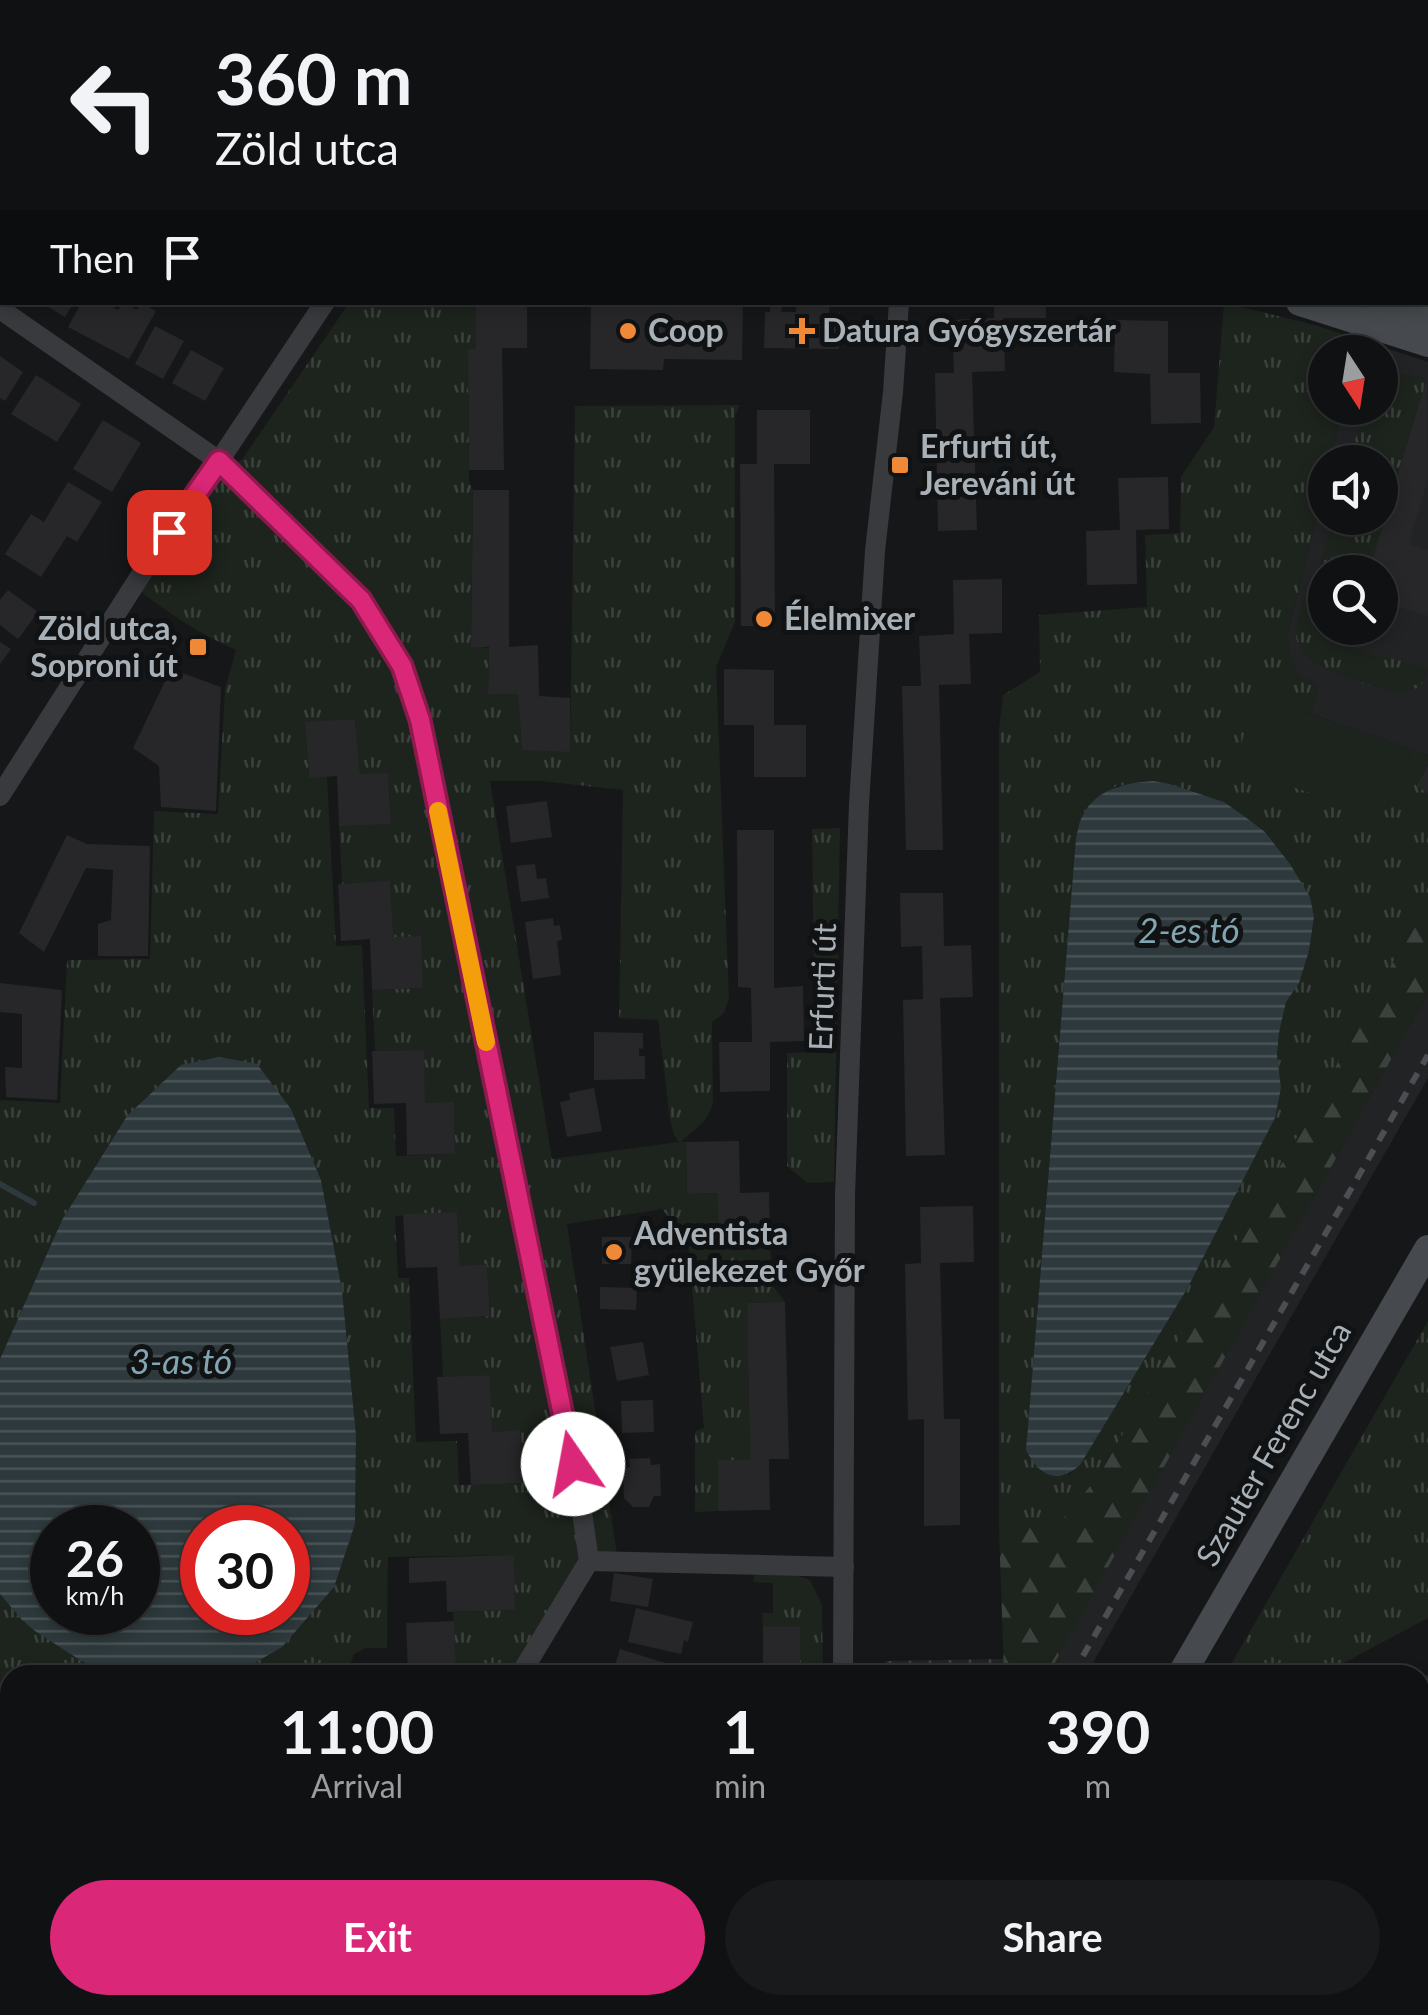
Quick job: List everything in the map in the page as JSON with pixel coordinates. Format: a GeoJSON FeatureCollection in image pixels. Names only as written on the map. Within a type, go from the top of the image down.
{"type":"FeatureCollection","features":[{"type":"Feature","properties":{"kind":"street"},"geometry":{"type":"LineString","coordinates":[[0,796],[186,504],[323,305]]}},
{"type":"Feature","properties":{"kind":"street","name":"Erfurti út"},"geometry":{"type":"LineString","coordinates":[[843,1665],[845,1195],[859,804],[875,551],[899,305]]}},
{"type":"Feature","properties":{"kind":"street"},"geometry":{"type":"LineString","coordinates":[[1328,305],[1428,320]]}},
{"type":"Feature","properties":{"kind":"street"},"geometry":{"type":"LineString","coordinates":[[0,309],[219,461],[361,600],[402,666],[420,720],[576,1479],[589,1561],[526,1665]]}},
{"type":"Feature","properties":{"kind":"street"},"geometry":{"type":"LineString","coordinates":[[1366,309],[1428,343]]}},
{"type":"Feature","properties":{"kind":"street","name":"Szauter Ferenc utca"},"geometry":{"type":"LineString","coordinates":[[1187,1665],[1428,1249]]}},
{"type":"Feature","properties":{"kind":"street"},"geometry":{"type":"LineString","coordinates":[[589,1561],[844,1567]]}},
{"type":"Feature","properties":{"kind":"shaded area"},"geometry":{"type":"Polygon","coordinates":[[[1398,352],[1428,362],[1428,755],[1311,714],[1318,685],[1300,675],[1291,663],[1287,637],[1312,535],[1398,535],[1398,445],[1334,445],[1339,425],[1398,425],[1398,352]]]}},
{"type":"Feature","properties":{"kind":"shaded area"},"geometry":{"type":"Polygon","coordinates":[[[1428,993],[1428,1078],[1092,1665],[1053,1665],[1428,993]]]}},
{"type":"Feature","properties":{"kind":"shaded area"},"geometry":{"type":"Polygon","coordinates":[[[1004,1659],[1004,1665],[885,1665],[885,1661],[1004,1659]]]}},
{"type":"Feature","properties":{"kind":"green space"},"geometry":{"type":"Polygon","coordinates":[[[348,305],[476,305],[476,348],[468,349],[469,482],[473,490],[471,646],[489,648],[488,694],[518,694],[522,750],[570,751],[575,406],[740,405],[735,415],[735,622],[716,667],[729,999],[723,1014],[712,1022],[711,1110],[681,1141],[686,1142],[687,1194],[717,1193],[719,1247],[770,1246],[772,1285],[785,1302],[747,1303],[750,1460],[718,1460],[718,1511],[695,1512],[695,1431],[704,1428],[688,1240],[662,1209],[567,1224],[618,1561],[589,1561],[526,1665],[455,1665],[453,1612],[515,1610],[513,1555],[388,1557],[387,1648],[365,1648],[354,1654],[350,1665],[249,1665],[272,1635],[310,1635],[310,1584],[355,1524],[356,1435],[342,1290],[321,1180],[291,1109],[127,1116],[62,1220],[0,1359],[0,1100],[60,1103],[67,960],[150,959],[154,811],[218,814],[225,689],[236,650],[184,622],[135,587],[186,504],[243,458],[348,305]],[[355,719],[305,723],[309,777],[327,777],[336,946],[362,945],[369,1108],[394,1108],[396,1156],[455,1154],[454,1103],[425,1103],[423,1050],[375,1051],[372,990],[423,988],[393,937],[342,884],[339,826],[391,823],[388,774],[360,774],[355,719]],[[490,781],[552,1159],[679,1142],[670,1119],[658,1020],[619,1018],[623,790],[541,781],[490,781]],[[457,1212],[395,1216],[398,1278],[409,1278],[416,1442],[457,1441],[459,1485],[522,1483],[520,1430],[492,1432],[490,1375],[443,1377],[440,1319],[490,1316],[487,1264],[460,1266],[457,1212]]]}},
{"type":"Feature","properties":{"kind":"green space"},"geometry":{"type":"Polygon","coordinates":[[[1224,305],[1346,335],[1308,335],[1308,425],[1339,425],[1334,445],[1308,445],[1308,535],[1312,535],[1287,637],[1294,666],[1318,685],[1311,714],[1256,696],[1381,817],[1412,749],[1428,755],[1428,765],[1416,785],[1428,793],[1428,910],[1406,938],[1299,1134],[1097,1478],[1060,1522],[999,1530],[999,729],[1003,695],[1040,672],[1039,615],[1147,607],[1145,535],[1180,533],[1181,477],[1214,427],[1224,305]],[[1153,781],[1116,786],[1076,838],[1027,1438],[1069,1475],[1080,1465],[1187,1289],[1275,1118],[1281,1088],[1279,1033],[1286,1001],[1299,982],[1309,951],[1314,917],[1290,864],[1265,832],[1224,802],[1153,781]]]}},
{"type":"Feature","properties":{"kind":"green space"},"geometry":{"type":"Polygon","coordinates":[[[1398,373],[1427,378],[1398,473],[1398,445],[1354,445],[1359,425],[1398,425],[1398,373]]]}},
{"type":"Feature","properties":{"kind":"green space"},"geometry":{"type":"Polygon","coordinates":[[[1328,535],[1379,535],[1373,555],[1323,555],[1328,535]]]}},
{"type":"Feature","properties":{"kind":"green space"},"geometry":{"type":"Polygon","coordinates":[[[1304,597],[1308,598],[1308,645],[1338,645],[1428,668],[1428,673],[1421,685],[1403,692],[1342,676],[1319,666],[1302,650],[1296,636],[1304,597]]]}},
{"type":"Feature","properties":{"kind":"green space"},"geometry":{"type":"Polygon","coordinates":[[[1256,695],[1412,749],[1382,817],[1234,767],[1256,695]]]}},
{"type":"Feature","properties":{"kind":"green space"},"geometry":{"type":"Polygon","coordinates":[[[840,828],[834,1182],[807,1183],[787,1166],[787,1053],[811,1052],[812,829],[840,828]]]}},
{"type":"Feature","properties":{"kind":"green space"},"geometry":{"type":"Polygon","coordinates":[[[1428,910],[1428,993],[1054,1665],[1004,1665],[999,1530],[1060,1522],[1097,1478],[1299,1134],[1406,938],[1428,910]]]}},
{"type":"Feature","properties":{"kind":"green space"},"geometry":{"type":"Polygon","coordinates":[[[1428,1321],[1428,1618],[1340,1665],[1231,1665],[1428,1321]]]}},
{"type":"Feature","properties":{"kind":"green space"},"geometry":{"type":"Polygon","coordinates":[[[755,1574],[792,1574],[810,1580],[822,1605],[823,1665],[799,1665],[800,1627],[763,1627],[762,1613],[773,1613],[773,1583],[753,1582],[755,1574]]]}},
{"type":"Feature","properties":{"kind":"green space"},"geometry":{"type":"Polygon","coordinates":[[[0,1594],[30,1626],[30,1635],[44,1635],[92,1665],[0,1665],[0,1594]]]}},
{"type":"Feature","properties":{"kind":"water","name":"2-es tó"},"geometry":{"type":"Polygon","coordinates":[[[1153,781],[1224,802],[1265,832],[1310,897],[1314,917],[1309,951],[1299,983],[1286,1002],[1279,1033],[1281,1088],[1275,1118],[1187,1289],[1080,1465],[1063,1475],[1049,1475],[1026,1450],[1076,838],[1082,817],[1104,793],[1153,781]]]}},
{"type":"Feature","properties":{"kind":"water","name":"3-as tó"},"geometry":{"type":"Polygon","coordinates":[[[219,1057],[257,1064],[291,1109],[321,1180],[342,1290],[356,1435],[355,1524],[334,1587],[310,1615],[310,1505],[180,1505],[180,1635],[292,1635],[282,1647],[251,1665],[92,1665],[41,1635],[160,1635],[160,1505],[30,1505],[30,1627],[0,1594],[0,1359],[62,1220],[127,1116],[181,1065],[219,1057]]]}},
{"type":"Feature","properties":{"kind":"building"},"geometry":{"type":"Polygon","coordinates":[[[45,305],[72,305],[65,317],[45,305]]]}},
{"type":"Feature","properties":{"kind":"building"},"geometry":{"type":"Polygon","coordinates":[[[80,305],[110,305],[118,310],[121,305],[128,305],[137,310],[145,305],[156,311],[129,359],[68,327],[80,305]]]}},
{"type":"Feature","properties":{"kind":"building"},"geometry":{"type":"Polygon","coordinates":[[[476,305],[527,305],[527,348],[502,348],[504,470],[469,470],[468,349],[476,348],[476,305]]]}},
{"type":"Feature","properties":{"kind":"building"},"geometry":{"type":"Polygon","coordinates":[[[591,305],[743,305],[742,360],[664,359],[663,370],[590,369],[591,305]]]}},
{"type":"Feature","properties":{"kind":"building","name":"Datura Gyógyszertár"},"geometry":{"type":"Polygon","coordinates":[[[796,305],[830,305],[829,313],[840,313],[839,349],[764,348],[765,312],[770,312],[770,307],[782,307],[781,312],[796,312],[796,305]]]}},
{"type":"Feature","properties":{"kind":"building"},"geometry":{"type":"Polygon","coordinates":[[[994,305],[1046,305],[1046,318],[1003,318],[1005,371],[972,372],[977,530],[938,531],[935,373],[954,373],[952,320],[994,318],[994,305]]]}},
{"type":"Feature","properties":{"kind":"building"},"geometry":{"type":"Polygon","coordinates":[[[1115,320],[1168,321],[1168,373],[1200,373],[1201,423],[1151,424],[1150,374],[1114,372],[1115,320]]]}},
{"type":"Feature","properties":{"kind":"building"},"geometry":{"type":"Polygon","coordinates":[[[155,326],[184,341],[163,379],[135,364],[155,326]]]}},
{"type":"Feature","properties":{"kind":"building"},"geometry":{"type":"Polygon","coordinates":[[[191,350],[224,368],[205,401],[172,383],[191,350]]]}},
{"type":"Feature","properties":{"kind":"building"},"geometry":{"type":"Polygon","coordinates":[[[0,356],[23,372],[5,401],[0,398],[0,356]]]}},
{"type":"Feature","properties":{"kind":"building"},"geometry":{"type":"Polygon","coordinates":[[[36,375],[81,404],[57,442],[11,414],[36,375]]]}},
{"type":"Feature","properties":{"kind":"building"},"geometry":{"type":"Polygon","coordinates":[[[1427,378],[1428,478],[1409,544],[1428,550],[1428,616],[1398,607],[1398,555],[1374,555],[1380,535],[1398,535],[1398,475],[1427,378]]]}},
{"type":"Feature","properties":{"kind":"building"},"geometry":{"type":"Polygon","coordinates":[[[757,410],[810,410],[810,464],[774,464],[775,626],[741,626],[740,464],[757,464],[757,410]]]}},
{"type":"Feature","properties":{"kind":"building"},"geometry":{"type":"Polygon","coordinates":[[[103,420],[141,443],[112,492],[73,469],[103,420]]]}},
{"type":"Feature","properties":{"kind":"building"},"geometry":{"type":"Polygon","coordinates":[[[1168,477],[1169,529],[1136,530],[1137,584],[1087,585],[1086,531],[1120,530],[1118,478],[1168,477]]]}},
{"type":"Feature","properties":{"kind":"building"},"geometry":{"type":"Polygon","coordinates":[[[68,482],[102,502],[77,542],[67,536],[41,577],[5,554],[31,514],[44,522],[68,482]]]}},
{"type":"Feature","properties":{"kind":"building"},"geometry":{"type":"Polygon","coordinates":[[[473,490],[509,490],[509,647],[538,645],[539,696],[570,698],[570,752],[522,750],[518,694],[488,694],[489,647],[471,647],[473,490]]]}},
{"type":"Feature","properties":{"kind":"building"},"geometry":{"type":"Polygon","coordinates":[[[1002,579],[1002,633],[969,634],[971,684],[939,685],[943,850],[906,850],[902,686],[921,686],[919,636],[954,634],[953,580],[1002,579]]]}},
{"type":"Feature","properties":{"kind":"building"},"geometry":{"type":"Polygon","coordinates":[[[8,590],[38,612],[18,639],[0,625],[0,600],[8,590]]]}},
{"type":"Feature","properties":{"kind":"building"},"geometry":{"type":"Polygon","coordinates":[[[0,642],[11,649],[0,664],[0,642]]]}},
{"type":"Feature","properties":{"kind":"building"},"geometry":{"type":"Polygon","coordinates":[[[171,669],[221,687],[216,811],[161,807],[159,766],[133,748],[171,669]]]}},
{"type":"Feature","properties":{"kind":"building"},"geometry":{"type":"Polygon","coordinates":[[[724,669],[774,670],[774,725],[806,725],[806,777],[754,777],[754,725],[724,725],[724,669]]]}},
{"type":"Feature","properties":{"kind":"building"},"geometry":{"type":"Polygon","coordinates":[[[355,719],[360,774],[388,773],[391,824],[339,826],[337,776],[309,778],[305,722],[355,719]]]}},
{"type":"Feature","properties":{"kind":"building"},"geometry":{"type":"Polygon","coordinates":[[[1428,765],[1428,793],[1416,786],[1428,765]]]}},
{"type":"Feature","properties":{"kind":"building"},"geometry":{"type":"Polygon","coordinates":[[[547,801],[552,837],[511,843],[506,806],[547,801]]]}},
{"type":"Feature","properties":{"kind":"building"},"geometry":{"type":"Polygon","coordinates":[[[737,830],[774,830],[774,988],[803,986],[804,1041],[770,1042],[770,1091],[720,1092],[719,1042],[752,1042],[751,988],[738,987],[737,830]]]}},
{"type":"Feature","properties":{"kind":"building"},"geometry":{"type":"Polygon","coordinates":[[[67,835],[87,844],[150,846],[148,956],[98,956],[98,924],[111,920],[113,870],[86,868],[44,952],[19,933],[67,835]]]}},
{"type":"Feature","properties":{"kind":"building"},"geometry":{"type":"Polygon","coordinates":[[[535,864],[537,879],[546,878],[549,898],[521,902],[516,866],[535,864]]]}},
{"type":"Feature","properties":{"kind":"building"},"geometry":{"type":"Polygon","coordinates":[[[390,881],[393,937],[421,936],[423,988],[372,990],[370,939],[341,941],[338,884],[390,881]]]}},
{"type":"Feature","properties":{"kind":"building"},"geometry":{"type":"Polygon","coordinates":[[[900,893],[943,893],[944,946],[971,945],[973,997],[940,998],[945,1155],[906,1156],[903,1000],[923,999],[922,946],[901,947],[900,893]]]}},
{"type":"Feature","properties":{"kind":"building"},"geometry":{"type":"Polygon","coordinates":[[[553,918],[554,926],[560,925],[562,940],[557,941],[561,975],[533,979],[525,922],[553,918]]]}},
{"type":"Feature","properties":{"kind":"building"},"geometry":{"type":"Polygon","coordinates":[[[0,983],[62,990],[57,1100],[6,1097],[5,1067],[22,1068],[22,1014],[0,1012],[0,983]]]}},
{"type":"Feature","properties":{"kind":"building"},"geometry":{"type":"Polygon","coordinates":[[[594,1032],[643,1033],[639,1056],[645,1056],[645,1079],[594,1080],[594,1032]]]}},
{"type":"Feature","properties":{"kind":"building"},"geometry":{"type":"Polygon","coordinates":[[[424,1050],[425,1103],[454,1102],[455,1154],[407,1155],[406,1103],[374,1104],[372,1051],[424,1050]]]}},
{"type":"Feature","properties":{"kind":"building"},"geometry":{"type":"Polygon","coordinates":[[[594,1088],[602,1131],[567,1137],[560,1102],[570,1100],[569,1093],[594,1088]]]}},
{"type":"Feature","properties":{"kind":"building"},"geometry":{"type":"Polygon","coordinates":[[[739,1141],[740,1193],[769,1192],[770,1246],[719,1247],[717,1193],[687,1194],[686,1142],[739,1141]]]}},
{"type":"Feature","properties":{"kind":"building"},"geometry":{"type":"Polygon","coordinates":[[[973,1206],[974,1262],[940,1263],[944,1419],[960,1419],[960,1525],[924,1526],[924,1419],[908,1420],[905,1264],[921,1263],[920,1207],[973,1206]]]}},
{"type":"Feature","properties":{"kind":"building"},"geometry":{"type":"Polygon","coordinates":[[[457,1212],[460,1266],[487,1264],[490,1316],[440,1319],[437,1267],[406,1268],[403,1214],[457,1212]]]}},
{"type":"Feature","properties":{"kind":"building"},"geometry":{"type":"Polygon","coordinates":[[[602,1237],[632,1237],[631,1264],[602,1264],[602,1237]]]}},
{"type":"Feature","properties":{"kind":"building"},"geometry":{"type":"Polygon","coordinates":[[[600,1287],[637,1288],[636,1310],[600,1309],[600,1287]]]}},
{"type":"Feature","properties":{"kind":"building"},"geometry":{"type":"Polygon","coordinates":[[[785,1302],[789,1459],[769,1459],[770,1510],[718,1511],[718,1460],[750,1460],[747,1303],[785,1302]]]}},
{"type":"Feature","properties":{"kind":"building"},"geometry":{"type":"Polygon","coordinates":[[[643,1342],[649,1375],[617,1381],[610,1347],[643,1342]]]}},
{"type":"Feature","properties":{"kind":"building"},"geometry":{"type":"Polygon","coordinates":[[[490,1375],[492,1432],[520,1430],[523,1483],[471,1485],[468,1433],[440,1434],[437,1377],[490,1375]]]}},
{"type":"Feature","properties":{"kind":"building"},"geometry":{"type":"Polygon","coordinates":[[[653,1400],[654,1432],[622,1433],[621,1401],[653,1400]]]}},
{"type":"Feature","properties":{"kind":"building"},"geometry":{"type":"Polygon","coordinates":[[[650,1458],[651,1465],[660,1464],[661,1496],[654,1496],[649,1507],[633,1507],[624,1498],[623,1468],[630,1467],[629,1459],[650,1458]]]}},
{"type":"Feature","properties":{"kind":"building"},"geometry":{"type":"Polygon","coordinates":[[[514,1555],[515,1610],[447,1612],[446,1581],[409,1583],[409,1558],[514,1555]]]}},
{"type":"Feature","properties":{"kind":"building"},"geometry":{"type":"Polygon","coordinates":[[[614,1573],[653,1579],[648,1607],[610,1601],[614,1573]]]}},
{"type":"Feature","properties":{"kind":"building"},"geometry":{"type":"Polygon","coordinates":[[[636,1608],[693,1622],[681,1654],[628,1642],[636,1608]]]}},
{"type":"Feature","properties":{"kind":"building"},"geometry":{"type":"Polygon","coordinates":[[[454,1621],[456,1665],[408,1665],[406,1623],[454,1621]]]}},
{"type":"Feature","properties":{"kind":"building"},"geometry":{"type":"Polygon","coordinates":[[[763,1627],[800,1627],[800,1665],[763,1665],[763,1627]]]}},
{"type":"Feature","properties":{"kind":"building"},"geometry":{"type":"Polygon","coordinates":[[[620,1649],[672,1665],[615,1665],[620,1649]]]}},
{"type":"Feature","properties":{"kind":"waterway"},"geometry":{"type":"LineString","coordinates":[[0,1184],[34,1203]]}},
{"type":"Feature","properties":{"kind":"railway"},"geometry":{"type":"LineString","coordinates":[[1078,1665],[1428,1055]]}},
{"type":"Feature","properties":{"kind":"slow traffic"},"geometry":{"type":"LineString","coordinates":[[438,811],[486,1042]]}},
{"type":"Feature","properties":{"kind":"place","name":"Coop"},"geometry":{"type":"Point","coordinates":[628,331]}},
{"type":"Feature","properties":{"kind":"place","name":"Datura Gyógyszertár"},"geometry":{"type":"Point","coordinates":[802,331]}},
{"type":"Feature","properties":{"kind":"place","name":"Erfurti út, Jereváni út"},"geometry":{"type":"Point","coordinates":[900,465]}},
{"type":"Feature","properties":{"kind":"place","name":"Élelmixer"},"geometry":{"type":"Point","coordinates":[764,619]}},
{"type":"Feature","properties":{"kind":"place","name":"Zöld utca, Soproni út"},"geometry":{"type":"Point","coordinates":[198,647]}},
{"type":"Feature","properties":{"kind":"place","name":"Adventista gyülekezet Győr"},"geometry":{"type":"Point","coordinates":[614,1252]}},
{"type":"Feature","properties":{"kind":"route"},"geometry":{"type":"LineString","coordinates":[[169,532],[219,461],[361,600],[402,666],[420,720],[573,1464]]}}]}
